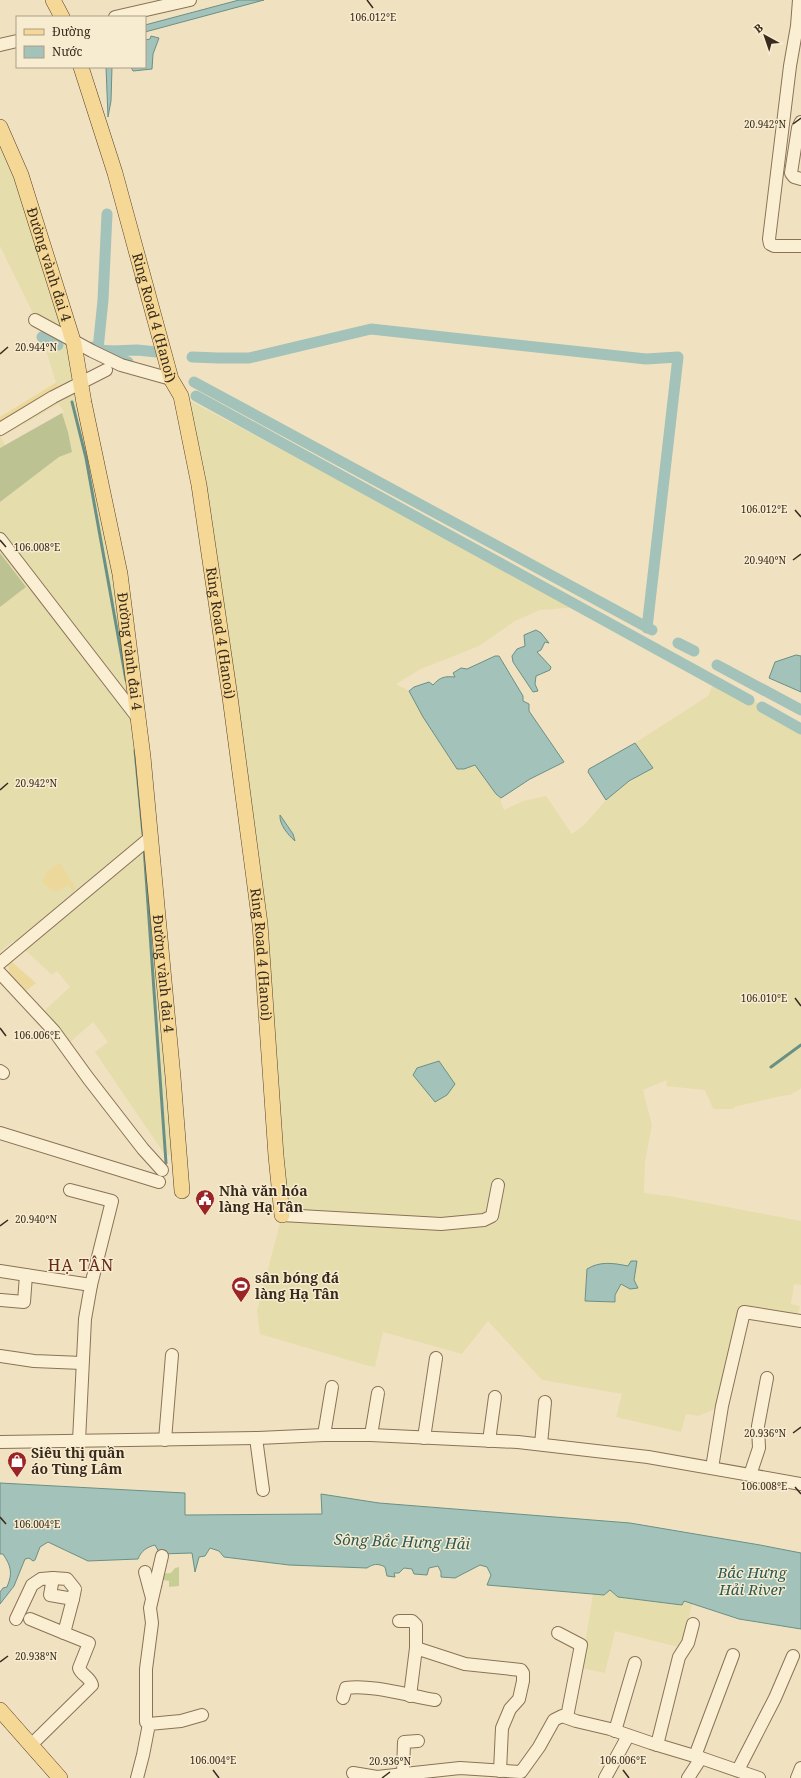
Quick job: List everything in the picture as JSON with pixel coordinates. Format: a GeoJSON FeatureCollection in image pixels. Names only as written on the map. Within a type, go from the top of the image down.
{"type":"FeatureCollection","features":[{"type":"Feature","properties":{"kind":"main road"},"geometry":{"type":"LineString","coordinates":[[53,0],[61,16]]}},
{"type":"Feature","properties":{"kind":"main road","name":"Ring Road 4 (Hanoi)"},"geometry":{"type":"LineString","coordinates":[[81,68],[115,173],[171,379],[181,396],[199,485],[232,713],[260,924],[282,1215]]}},
{"type":"Feature","properties":{"kind":"main road","name":"Đường vành đai 4"},"geometry":{"type":"LineString","coordinates":[[0,127],[21,175],[73,340],[84,402],[120,574],[151,837],[182,1191]]}},
{"type":"Feature","properties":{"kind":"main road"},"geometry":{"type":"LineString","coordinates":[[0,1710],[60,1778]]}},
{"type":"Feature","properties":{"kind":"street"},"geometry":{"type":"LineString","coordinates":[[119,16],[190,0]]}},
{"type":"Feature","properties":{"kind":"street"},"geometry":{"type":"LineString","coordinates":[[799,0],[798,42],[790,66],[769,239],[770,244],[774,246],[801,246]]}},
{"type":"Feature","properties":{"kind":"street"},"geometry":{"type":"LineString","coordinates":[[0,45],[16,41]]}},
{"type":"Feature","properties":{"kind":"street"},"geometry":{"type":"LineString","coordinates":[[801,122],[798,128],[791,173],[794,178],[801,178]]}},
{"type":"Feature","properties":{"kind":"street"},"geometry":{"type":"LineString","coordinates":[[35,320],[92,351],[107,364],[128,367],[171,379]]}},
{"type":"Feature","properties":{"kind":"street"},"geometry":{"type":"LineString","coordinates":[[0,429],[53,397],[81,383],[107,364]]}},
{"type":"Feature","properties":{"kind":"street"},"geometry":{"type":"LineString","coordinates":[[0,538],[138,718]]}},
{"type":"Feature","properties":{"kind":"street"},"geometry":{"type":"LineString","coordinates":[[0,963],[151,837]]}},
{"type":"Feature","properties":{"kind":"street"},"geometry":{"type":"LineString","coordinates":[[0,973],[54,1031],[143,1149],[162,1170]]}},
{"type":"Feature","properties":{"kind":"street"},"geometry":{"type":"LineString","coordinates":[[0,1133],[159,1182]]}},
{"type":"Feature","properties":{"kind":"street"},"geometry":{"type":"LineString","coordinates":[[282,1215],[441,1224],[484,1220],[492,1216],[498,1185]]}},
{"type":"Feature","properties":{"kind":"street"},"geometry":{"type":"LineString","coordinates":[[70,1190],[112,1200],[91,1285],[85,1319],[79,1441]]}},
{"type":"Feature","properties":{"kind":"street"},"geometry":{"type":"LineString","coordinates":[[0,1271],[91,1285]]}},
{"type":"Feature","properties":{"kind":"street"},"geometry":{"type":"LineString","coordinates":[[1,1300],[24,1302],[26,1275]]}},
{"type":"Feature","properties":{"kind":"street"},"geometry":{"type":"LineString","coordinates":[[712,1468],[722,1406],[744,1312],[801,1322]]}},
{"type":"Feature","properties":{"kind":"street"},"geometry":{"type":"LineString","coordinates":[[165,1440],[172,1355]]}},
{"type":"Feature","properties":{"kind":"street"},"geometry":{"type":"LineString","coordinates":[[0,1356],[34,1361],[82,1363]]}},
{"type":"Feature","properties":{"kind":"street"},"geometry":{"type":"LineString","coordinates":[[424,1438],[436,1358]]}},
{"type":"Feature","properties":{"kind":"street"},"geometry":{"type":"LineString","coordinates":[[750,1475],[759,1448],[758,1426],[767,1378]]}},
{"type":"Feature","properties":{"kind":"street"},"geometry":{"type":"LineString","coordinates":[[324,1435],[332,1387]]}},
{"type":"Feature","properties":{"kind":"street"},"geometry":{"type":"LineString","coordinates":[[371,1435],[378,1393]]}},
{"type":"Feature","properties":{"kind":"street"},"geometry":{"type":"LineString","coordinates":[[490,1441],[495,1397]]}},
{"type":"Feature","properties":{"kind":"street"},"geometry":{"type":"LineString","coordinates":[[541,1444],[545,1402]]}},
{"type":"Feature","properties":{"kind":"street"},"geometry":{"type":"LineString","coordinates":[[0,1442],[165,1440],[324,1435],[371,1435],[490,1441],[541,1444],[648,1457],[801,1484]]}},
{"type":"Feature","properties":{"kind":"street"},"geometry":{"type":"LineString","coordinates":[[256,1438],[263,1490]]}},
{"type":"Feature","properties":{"kind":"street"},"geometry":{"type":"LineString","coordinates":[[137,1778],[149,1724],[146,1722],[146,1682],[152,1623],[150,1608],[162,1556]]}},
{"type":"Feature","properties":{"kind":"street"},"geometry":{"type":"LineString","coordinates":[[145,1572],[152,1600]]}},
{"type":"Feature","properties":{"kind":"street"},"geometry":{"type":"LineString","coordinates":[[53,1578],[50,1595],[73,1599]]}},
{"type":"Feature","properties":{"kind":"street"},"geometry":{"type":"LineString","coordinates":[[16,1619],[32,1585],[41,1579],[67,1579],[74,1589],[73,1599],[64,1633]]}},
{"type":"Feature","properties":{"kind":"street"},"geometry":{"type":"LineString","coordinates":[[30,1619],[89,1643],[79,1668],[80,1671],[91,1680],[92,1685],[31,1745]]}},
{"type":"Feature","properties":{"kind":"street"},"geometry":{"type":"LineString","coordinates":[[399,1621],[412,1621],[416,1624],[416,1648],[410,1696]]}},
{"type":"Feature","properties":{"kind":"street"},"geometry":{"type":"LineString","coordinates":[[657,1745],[679,1657],[688,1643],[693,1624]]}},
{"type":"Feature","properties":{"kind":"street"},"geometry":{"type":"LineString","coordinates":[[558,1633],[581,1645],[567,1717]]}},
{"type":"Feature","properties":{"kind":"street"},"geometry":{"type":"LineString","coordinates":[[416,1648],[465,1664],[521,1670],[523,1673],[519,1699],[510,1709],[502,1728],[500,1770]]}},
{"type":"Feature","properties":{"kind":"street"},"geometry":{"type":"LineString","coordinates":[[688,1778],[698,1757],[733,1655]]}},
{"type":"Feature","properties":{"kind":"street"},"geometry":{"type":"LineString","coordinates":[[739,1773],[775,1698],[793,1656]]}},
{"type":"Feature","properties":{"kind":"street"},"geometry":{"type":"LineString","coordinates":[[615,1731],[635,1663]]}},
{"type":"Feature","properties":{"kind":"street"},"geometry":{"type":"LineString","coordinates":[[343,1698],[346,1688],[353,1687],[435,1700]]}},
{"type":"Feature","properties":{"kind":"street"},"geometry":{"type":"LineString","coordinates":[[149,1724],[182,1721],[202,1715]]}},
{"type":"Feature","properties":{"kind":"street"},"geometry":{"type":"LineString","coordinates":[[353,1773],[377,1776],[460,1768],[500,1770],[519,1775],[533,1752],[539,1747],[554,1720],[562,1716],[698,1757],[739,1773],[759,1778]]}},
{"type":"Feature","properties":{"kind":"street"},"geometry":{"type":"LineString","coordinates":[[605,1778],[628,1736]]}},
{"type":"Feature","properties":{"kind":"street"},"geometry":{"type":"LineString","coordinates":[[403,1773],[404,1742],[418,1741]]}},
{"type":"Feature","properties":{"kind":"street"},"geometry":{"type":"LineString","coordinates":[[797,1778],[801,1768]]}},
{"type":"Feature","properties":{"kind":"shaded area"},"geometry":{"type":"Polygon","coordinates":[[[0,127],[57,294],[120,574],[179,1157],[165,1155],[95,1052],[108,1042],[93,1022],[69,1043],[43,1012],[70,987],[57,971],[52,975],[20,945],[13,941],[0,952],[0,607],[26,587],[0,553],[0,502],[59,457],[72,452],[62,413],[64,412],[59,404],[1,437],[5,445],[0,448],[0,423],[58,389],[42,337],[30,307],[0,246],[0,127]]]}},
{"type":"Feature","properties":{"kind":"shaded area"},"geometry":{"type":"Polygon","coordinates":[[[181,396],[579,607],[540,610],[515,621],[479,646],[421,669],[396,684],[409,691],[431,729],[464,769],[475,765],[496,794],[501,798],[501,803],[504,810],[523,801],[546,796],[572,834],[584,825],[606,800],[621,787],[653,768],[635,743],[708,696],[715,680],[801,726],[801,1088],[790,1095],[734,1107],[734,1109],[713,1109],[705,1090],[666,1086],[667,1080],[643,1090],[652,1125],[645,1162],[644,1193],[675,1197],[801,1221],[801,1285],[794,1284],[791,1304],[800,1306],[796,1321],[744,1312],[722,1406],[698,1416],[686,1414],[681,1432],[616,1417],[622,1394],[542,1380],[488,1321],[462,1354],[383,1332],[375,1367],[260,1334],[257,1311],[282,1215],[260,924],[181,396]],[[611,1263],[615,1296],[621,1284],[634,1280],[628,1266],[611,1263]]]}},
{"type":"Feature","properties":{"kind":"shaded area"},"geometry":{"type":"Polygon","coordinates":[[[610,1590],[684,1601],[692,1604],[682,1648],[615,1631],[605,1673],[581,1668],[593,1594],[604,1595],[610,1590]]]}},
{"type":"Feature","properties":{"kind":"green space"},"geometry":{"type":"Polygon","coordinates":[[[62,413],[72,452],[59,457],[0,502],[0,448],[62,413]]]}},
{"type":"Feature","properties":{"kind":"green space"},"geometry":{"type":"Polygon","coordinates":[[[0,553],[26,587],[0,607],[0,553]]]}},
{"type":"Feature","properties":{"kind":"green space"},"geometry":{"type":"Polygon","coordinates":[[[179,1567],[179,1586],[169,1587],[169,1581],[157,1579],[163,1587],[155,1587],[158,1574],[171,1573],[175,1568],[179,1567]]]}},
{"type":"Feature","properties":{"kind":"sand"},"geometry":{"type":"Polygon","coordinates":[[[57,382],[58,389],[0,423],[0,417],[57,382]]]}},
{"type":"Feature","properties":{"kind":"sand"},"geometry":{"type":"Polygon","coordinates":[[[60,863],[76,889],[73,891],[68,885],[57,891],[48,888],[42,881],[47,872],[60,863]]]}},
{"type":"Feature","properties":{"kind":"sand"},"geometry":{"type":"Polygon","coordinates":[[[12,962],[36,983],[26,991],[21,989],[7,974],[9,971],[8,963],[12,962]]]}},
{"type":"Feature","properties":{"kind":"water"},"geometry":{"type":"Polygon","coordinates":[[[239,0],[264,0],[146,32],[146,25],[239,0]]]}},
{"type":"Feature","properties":{"kind":"water"},"geometry":{"type":"Polygon","coordinates":[[[151,36],[159,38],[153,54],[152,69],[133,71],[132,68],[146,68],[146,40],[150,39],[151,36]]]}},
{"type":"Feature","properties":{"kind":"water"},"geometry":{"type":"Polygon","coordinates":[[[106,68],[112,68],[111,101],[108,117],[106,68]]]}},
{"type":"Feature","properties":{"kind":"water"},"geometry":{"type":"Polygon","coordinates":[[[536,630],[541,633],[549,643],[545,642],[541,650],[537,652],[551,667],[550,670],[536,676],[535,684],[538,691],[533,692],[513,662],[512,656],[517,649],[525,646],[524,635],[536,630]]]}},
{"type":"Feature","properties":{"kind":"water"},"geometry":{"type":"Polygon","coordinates":[[[796,655],[801,656],[801,692],[769,678],[775,662],[796,655]]]}},
{"type":"Feature","properties":{"kind":"water"},"geometry":{"type":"Polygon","coordinates":[[[495,656],[499,656],[523,696],[523,701],[529,704],[529,711],[564,762],[530,779],[501,798],[496,794],[475,765],[464,769],[457,769],[423,717],[409,691],[414,687],[429,682],[433,685],[438,680],[443,678],[455,677],[453,673],[461,668],[467,669],[495,656]]]}},
{"type":"Feature","properties":{"kind":"water"},"geometry":{"type":"Polygon","coordinates":[[[635,743],[653,768],[629,781],[606,800],[588,772],[589,769],[635,743]]]}},
{"type":"Feature","properties":{"kind":"water"},"geometry":{"type":"Polygon","coordinates":[[[280,815],[293,834],[295,841],[282,826],[280,815]]]}},
{"type":"Feature","properties":{"kind":"water"},"geometry":{"type":"Polygon","coordinates":[[[439,1061],[455,1084],[447,1095],[435,1102],[413,1075],[417,1068],[439,1061]]]}},
{"type":"Feature","properties":{"kind":"water"},"geometry":{"type":"Polygon","coordinates":[[[631,1261],[637,1261],[634,1280],[638,1288],[630,1289],[621,1284],[615,1295],[615,1302],[585,1301],[587,1269],[592,1266],[607,1263],[628,1266],[631,1261]]]}},
{"type":"Feature","properties":{"kind":"water","name":"Bắc Hưng Hải River"},"geometry":{"type":"Polygon","coordinates":[[[0,1483],[185,1493],[185,1515],[322,1514],[321,1494],[379,1503],[630,1523],[760,1545],[801,1553],[801,1629],[739,1619],[684,1601],[682,1605],[618,1597],[610,1590],[604,1595],[487,1585],[491,1575],[487,1567],[480,1565],[455,1578],[441,1577],[441,1572],[438,1566],[429,1568],[427,1575],[414,1574],[412,1569],[404,1568],[399,1573],[394,1573],[395,1577],[387,1576],[385,1567],[378,1565],[373,1565],[367,1568],[289,1565],[224,1557],[219,1551],[210,1548],[205,1556],[199,1557],[195,1572],[192,1553],[160,1554],[155,1545],[145,1550],[138,1559],[88,1561],[48,1542],[40,1547],[35,1560],[33,1561],[29,1558],[25,1559],[14,1586],[0,1604],[0,1592],[3,1588],[7,1587],[10,1578],[10,1570],[8,1562],[3,1554],[0,1554],[0,1483]]]}},
{"type":"Feature","properties":{"kind":"waterway"},"geometry":{"type":"LineString","coordinates":[[98,349],[103,300],[107,214]]}},
{"type":"Feature","properties":{"kind":"waterway"},"geometry":{"type":"LineString","coordinates":[[192,357],[249,358],[371,329],[646,359],[678,357],[647,628]]}},
{"type":"Feature","properties":{"kind":"waterway"},"geometry":{"type":"LineString","coordinates":[[42,337],[58,345]]}},
{"type":"Feature","properties":{"kind":"waterway"},"geometry":{"type":"LineString","coordinates":[[92,347],[99,350],[112,351],[118,359],[128,362]]}},
{"type":"Feature","properties":{"kind":"waterway"},"geometry":{"type":"LineString","coordinates":[[112,351],[137,350],[157,352]]}},
{"type":"Feature","properties":{"kind":"waterway"},"geometry":{"type":"LineString","coordinates":[[194,382],[652,630]]}},
{"type":"Feature","properties":{"kind":"waterway"},"geometry":{"type":"LineString","coordinates":[[196,396],[749,700]]}},
{"type":"Feature","properties":{"kind":"waterway"},"geometry":{"type":"LineString","coordinates":[[72,402],[86,458],[126,680]]}},
{"type":"Feature","properties":{"kind":"waterway"},"geometry":{"type":"LineString","coordinates":[[678,643],[694,651]]}},
{"type":"Feature","properties":{"kind":"waterway"},"geometry":{"type":"LineString","coordinates":[[717,665],[801,710]]}},
{"type":"Feature","properties":{"kind":"waterway"},"geometry":{"type":"LineString","coordinates":[[762,707],[801,729]]}},
{"type":"Feature","properties":{"kind":"waterway"},"geometry":{"type":"LineString","coordinates":[[135,750],[143,834]]}},
{"type":"Feature","properties":{"kind":"waterway"},"geometry":{"type":"LineString","coordinates":[[144,847],[166,1163]]}},
{"type":"Feature","properties":{"kind":"waterway"},"geometry":{"type":"LineString","coordinates":[[771,1067],[801,1045]]}},
{"type":"Feature","properties":{"kind":"place","name":"Nhà văn hóa làng Hạ Tân"},"geometry":{"type":"Point","coordinates":[205,1216]}},
{"type":"Feature","properties":{"kind":"place","name":"sân bóng đá làng Hạ Tân"},"geometry":{"type":"Point","coordinates":[241,1303]}},
{"type":"Feature","properties":{"kind":"place","name":"Siêu thị quần áo Tùng Lâm"},"geometry":{"type":"Point","coordinates":[17,1478]}},
{"type":"Feature","properties":{"kind":"district","name":"HẠ TÂN"},"geometry":{"type":"Point","coordinates":[81,1265]}},
{"type":"Feature","properties":{"kind":"water label","name":"Sông Bắc Hưng Hải"},"geometry":{"type":"Point","coordinates":[402,1542]}}]}
